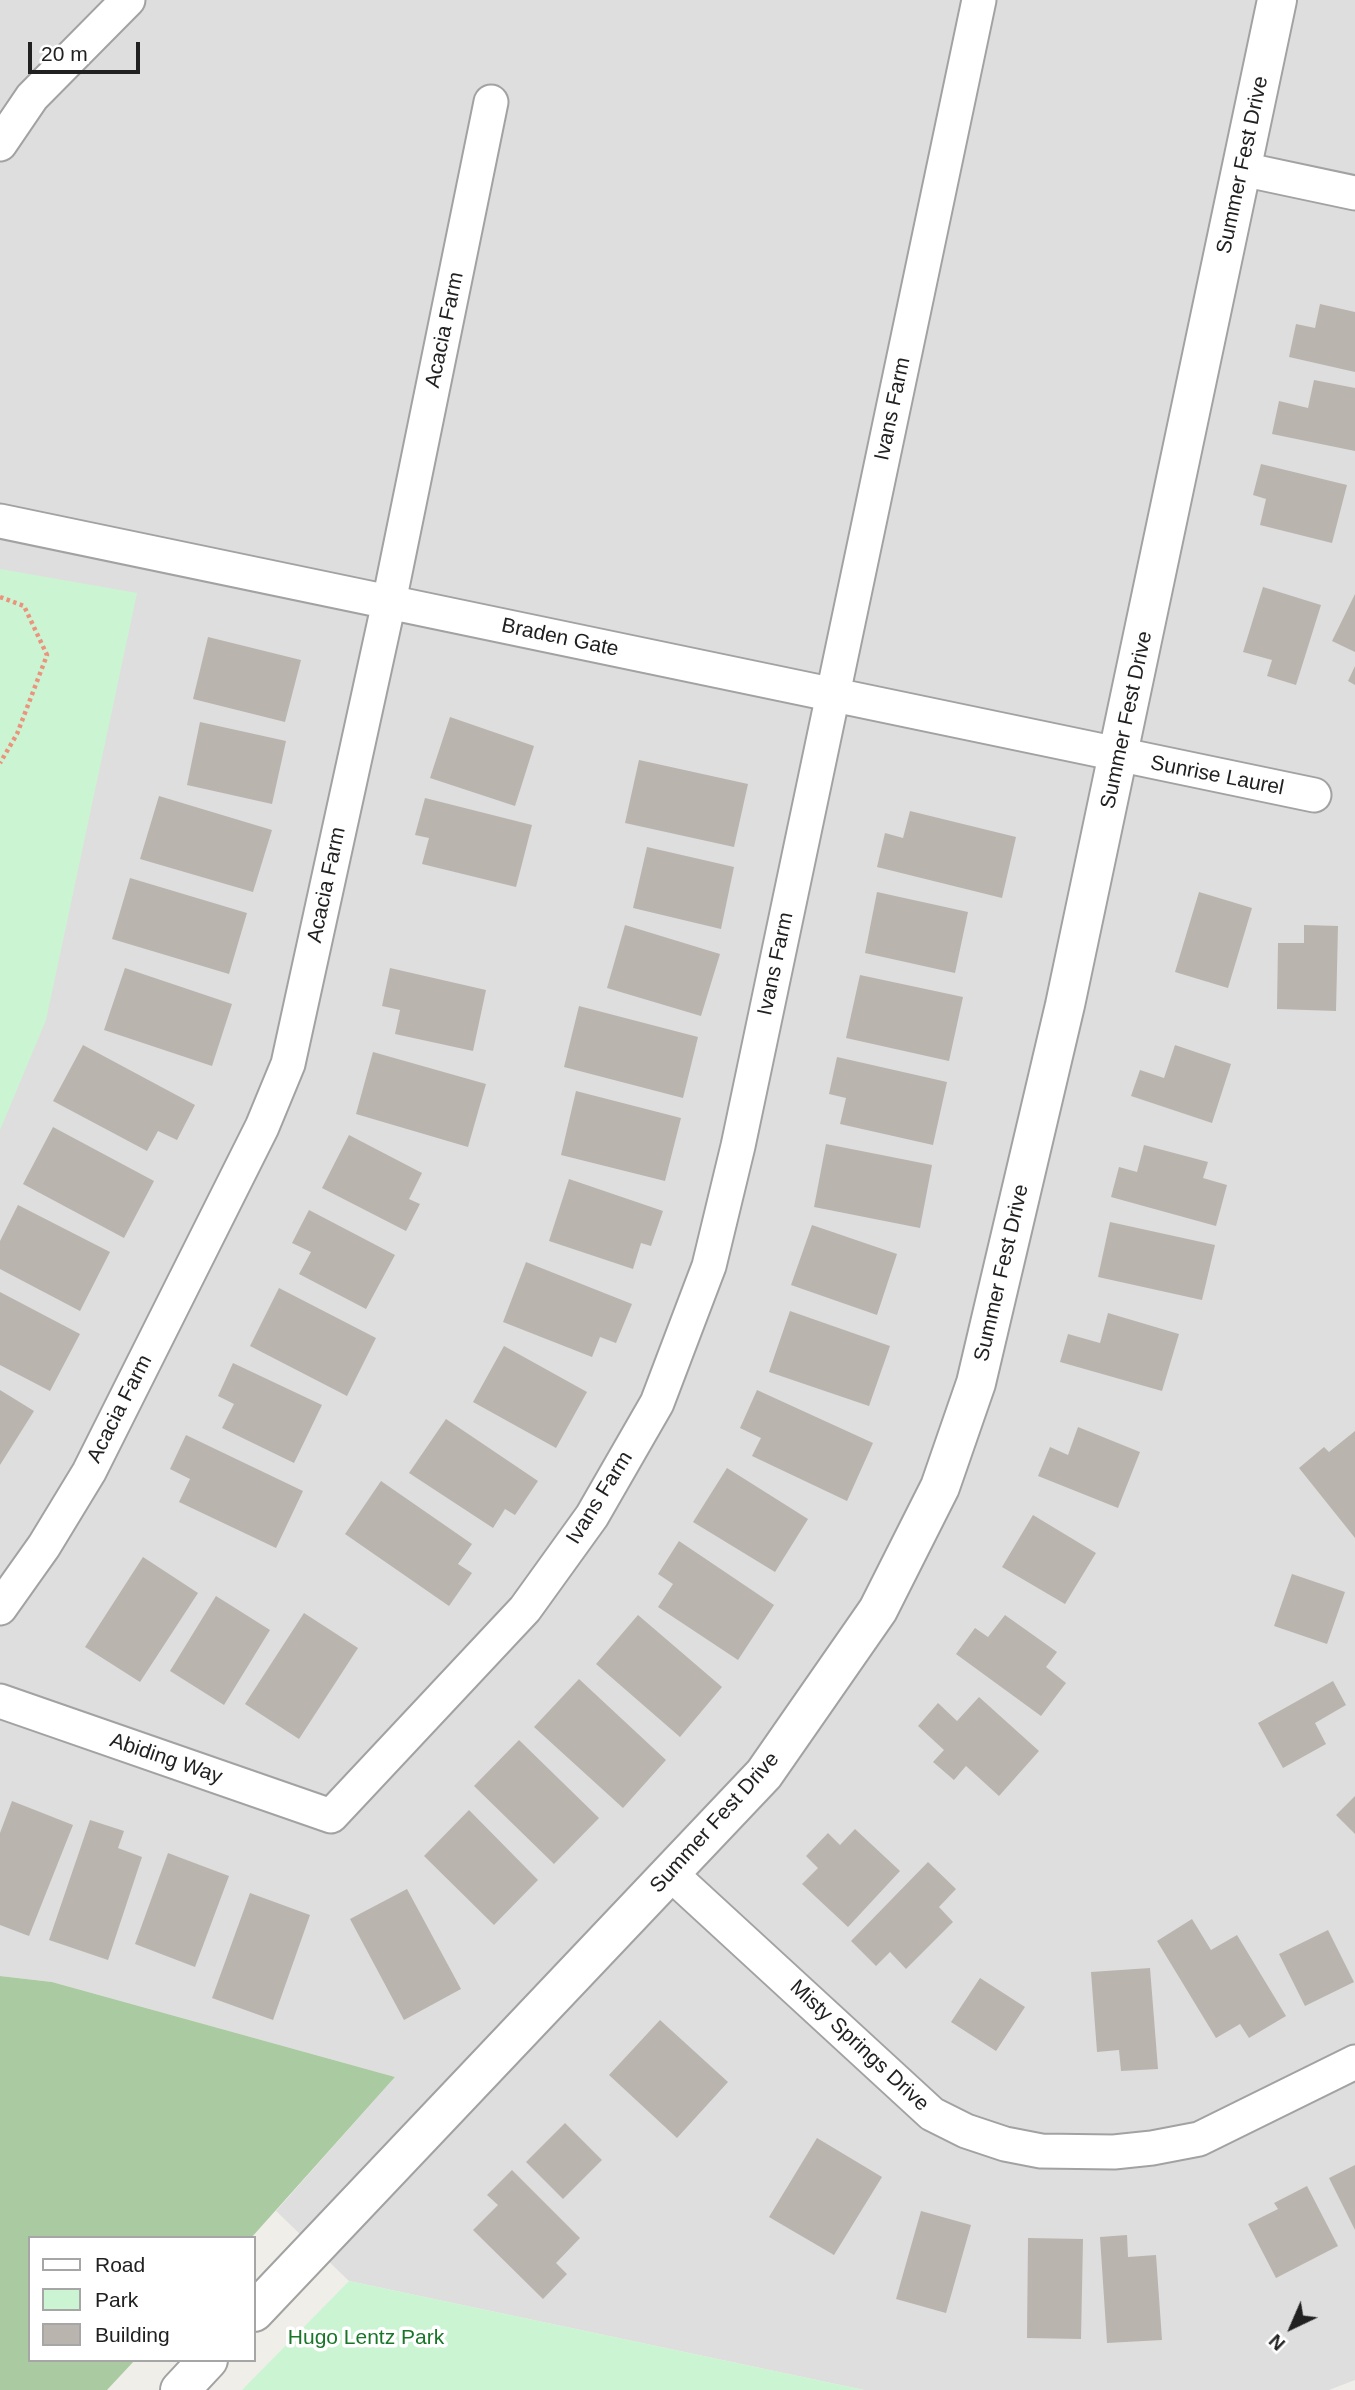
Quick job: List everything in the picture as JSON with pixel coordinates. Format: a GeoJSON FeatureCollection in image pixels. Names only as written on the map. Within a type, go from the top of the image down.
{"type":"FeatureCollection","features":[{"type":"Feature","properties":{"kind":"street"},"geometry":{"type":"LineString","coordinates":[[0,144],[32,97],[128,0]]}},
{"type":"Feature","properties":{"kind":"street","name":"Ivans Farm"},"geometry":{"type":"LineString","coordinates":[[331,1816],[525,1609],[592,1516],[657,1403],[709,1266],[738,1146],[979,0]]}},
{"type":"Feature","properties":{"kind":"street","name":"Summer Fest Drive"},"geometry":{"type":"LineString","coordinates":[[256,2310],[671,1874],[772,1763],[878,1610],[940,1487],[976,1383],[1065,1005],[1277,0]]}},
{"type":"Feature","properties":{"kind":"street","name":"Acacia Farm"},"geometry":{"type":"LineString","coordinates":[[0,1608],[44,1546],[89,1472],[261,1127],[288,1064],[389,602],[491,102]]}},
{"type":"Feature","properties":{"kind":"street"},"geometry":{"type":"LineString","coordinates":[[1242,169],[1355,193]]}},
{"type":"Feature","properties":{"kind":"street","name":"Braden Gate"},"geometry":{"type":"LineString","coordinates":[[0,521],[1119,756]]}},
{"type":"Feature","properties":{"kind":"street","name":"Sunrise Laurel"},"geometry":{"type":"LineString","coordinates":[[1119,756],[1314,795]]}},
{"type":"Feature","properties":{"kind":"street","name":"Abiding Way"},"geometry":{"type":"LineString","coordinates":[[0,1701],[331,1816]]}},
{"type":"Feature","properties":{"kind":"street","name":"Misty Springs Drive"},"geometry":{"type":"LineString","coordinates":[[671,1874],[932,2114],[1005,2144],[1041,2151],[1114,2152],[1199,2139],[1355,2062]]}},
{"type":"Feature","properties":{"kind":"street"},"geometry":{"type":"LineString","coordinates":[[180,2390],[206,2362]]}},
{"type":"Feature","properties":{"kind":"path"},"geometry":{"type":"LineString","coordinates":[[0,597],[24,606],[47,655],[17,734],[0,763]]}},
{"type":"Feature","properties":{"kind":"shaded area"},"geometry":{"type":"Polygon","coordinates":[[[0,0],[1355,0],[1355,2380],[1329,2390],[864,2390],[349,2281],[276,2211],[395,2077],[52,1982],[0,1976],[0,0]]]}},
{"type":"Feature","properties":{"kind":"green space"},"geometry":{"type":"Polygon","coordinates":[[[0,569],[137,593],[46,1020],[0,1130],[0,569]]]}},
{"type":"Feature","properties":{"kind":"green space"},"geometry":{"type":"Polygon","coordinates":[[[0,1976],[52,1982],[395,2077],[253,2236],[28,2236],[28,2362],[133,2362],[107,2390],[0,2390],[0,1976]]]}},
{"type":"Feature","properties":{"kind":"green space","name":"Hugo Lentz Park"},"geometry":{"type":"Polygon","coordinates":[[[349,2281],[864,2390],[242,2390],[349,2281]]]}},
{"type":"Feature","properties":{"kind":"building"},"geometry":{"type":"Polygon","coordinates":[[[1320,304],[1355,312],[1355,372],[1289,357],[1296,324],[1315,328],[1320,304]]]}},
{"type":"Feature","properties":{"kind":"building"},"geometry":{"type":"Polygon","coordinates":[[[1314,380],[1355,388],[1355,451],[1272,434],[1279,401],[1308,408],[1314,380]]]}},
{"type":"Feature","properties":{"kind":"building"},"geometry":{"type":"Polygon","coordinates":[[[1261,464],[1347,485],[1332,543],[1260,525],[1266,499],[1253,495],[1261,464]]]}},
{"type":"Feature","properties":{"kind":"building"},"geometry":{"type":"Polygon","coordinates":[[[1263,587],[1321,605],[1296,685],[1267,676],[1272,660],[1243,652],[1263,587]]]}},
{"type":"Feature","properties":{"kind":"building"},"geometry":{"type":"Polygon","coordinates":[[[1355,594],[1355,652],[1332,641],[1355,594]]]}},
{"type":"Feature","properties":{"kind":"building"},"geometry":{"type":"Polygon","coordinates":[[[208,637],[301,660],[285,722],[193,699],[208,637]]]}},
{"type":"Feature","properties":{"kind":"building"},"geometry":{"type":"Polygon","coordinates":[[[1355,666],[1355,685],[1348,681],[1355,666]]]}},
{"type":"Feature","properties":{"kind":"building"},"geometry":{"type":"Polygon","coordinates":[[[450,717],[534,746],[515,806],[430,778],[450,717]]]}},
{"type":"Feature","properties":{"kind":"building"},"geometry":{"type":"Polygon","coordinates":[[[200,722],[286,741],[272,804],[187,785],[200,722]]]}},
{"type":"Feature","properties":{"kind":"building"},"geometry":{"type":"Polygon","coordinates":[[[639,760],[748,784],[734,847],[625,823],[639,760]]]}},
{"type":"Feature","properties":{"kind":"building"},"geometry":{"type":"Polygon","coordinates":[[[159,796],[272,830],[253,892],[140,859],[159,796]]]}},
{"type":"Feature","properties":{"kind":"building"},"geometry":{"type":"Polygon","coordinates":[[[425,798],[532,825],[516,887],[422,864],[429,838],[415,835],[425,798]]]}},
{"type":"Feature","properties":{"kind":"building"},"geometry":{"type":"Polygon","coordinates":[[[910,811],[1016,837],[1002,898],[877,867],[885,833],[903,838],[910,811]]]}},
{"type":"Feature","properties":{"kind":"building"},"geometry":{"type":"Polygon","coordinates":[[[647,847],[734,867],[721,929],[633,908],[647,847]]]}},
{"type":"Feature","properties":{"kind":"building"},"geometry":{"type":"Polygon","coordinates":[[[130,878],[247,913],[229,974],[112,939],[130,878]]]}},
{"type":"Feature","properties":{"kind":"building"},"geometry":{"type":"Polygon","coordinates":[[[877,892],[968,912],[955,973],[865,953],[877,892]]]}},
{"type":"Feature","properties":{"kind":"building"},"geometry":{"type":"Polygon","coordinates":[[[1199,892],[1252,908],[1228,988],[1175,972],[1199,892]]]}},
{"type":"Feature","properties":{"kind":"building"},"geometry":{"type":"Polygon","coordinates":[[[625,925],[720,954],[701,1016],[607,988],[625,925]]]}},
{"type":"Feature","properties":{"kind":"building"},"geometry":{"type":"Polygon","coordinates":[[[1304,925],[1338,926],[1336,1011],[1277,1009],[1278,943],[1304,943],[1304,925]]]}},
{"type":"Feature","properties":{"kind":"building"},"geometry":{"type":"Polygon","coordinates":[[[125,968],[232,1004],[212,1066],[104,1030],[125,968]]]}},
{"type":"Feature","properties":{"kind":"building"},"geometry":{"type":"Polygon","coordinates":[[[390,968],[486,990],[473,1051],[395,1034],[400,1010],[382,1006],[390,968]]]}},
{"type":"Feature","properties":{"kind":"building"},"geometry":{"type":"Polygon","coordinates":[[[860,975],[963,997],[949,1061],[846,1038],[860,975]]]}},
{"type":"Feature","properties":{"kind":"building"},"geometry":{"type":"Polygon","coordinates":[[[579,1006],[698,1037],[683,1098],[564,1067],[579,1006]]]}},
{"type":"Feature","properties":{"kind":"building"},"geometry":{"type":"Polygon","coordinates":[[[83,1045],[195,1105],[177,1140],[158,1131],[147,1151],[53,1101],[83,1045]]]}},
{"type":"Feature","properties":{"kind":"building"},"geometry":{"type":"Polygon","coordinates":[[[1175,1045],[1231,1064],[1212,1123],[1131,1096],[1140,1070],[1164,1078],[1175,1045]]]}},
{"type":"Feature","properties":{"kind":"building"},"geometry":{"type":"Polygon","coordinates":[[[373,1052],[486,1084],[468,1147],[356,1114],[373,1052]]]}},
{"type":"Feature","properties":{"kind":"building"},"geometry":{"type":"Polygon","coordinates":[[[837,1057],[947,1082],[933,1145],[840,1124],[846,1098],[829,1094],[837,1057]]]}},
{"type":"Feature","properties":{"kind":"building"},"geometry":{"type":"Polygon","coordinates":[[[576,1091],[681,1118],[665,1181],[561,1155],[576,1091]]]}},
{"type":"Feature","properties":{"kind":"building"},"geometry":{"type":"Polygon","coordinates":[[[53,1127],[154,1181],[124,1238],[23,1184],[53,1127]]]}},
{"type":"Feature","properties":{"kind":"building"},"geometry":{"type":"Polygon","coordinates":[[[349,1135],[422,1173],[409,1199],[420,1204],[406,1231],[322,1188],[349,1135]]]}},
{"type":"Feature","properties":{"kind":"building"},"geometry":{"type":"Polygon","coordinates":[[[826,1144],[932,1165],[920,1228],[814,1207],[826,1144]]]}},
{"type":"Feature","properties":{"kind":"building"},"geometry":{"type":"Polygon","coordinates":[[[1144,1145],[1208,1162],[1203,1178],[1227,1185],[1216,1226],[1111,1197],[1119,1167],[1137,1172],[1144,1145]]]}},
{"type":"Feature","properties":{"kind":"building"},"geometry":{"type":"Polygon","coordinates":[[[569,1179],[663,1211],[651,1246],[641,1243],[633,1269],[549,1241],[569,1179]]]}},
{"type":"Feature","properties":{"kind":"building"},"geometry":{"type":"Polygon","coordinates":[[[18,1205],[110,1252],[80,1311],[0,1269],[0,1241],[18,1205]]]}},
{"type":"Feature","properties":{"kind":"building"},"geometry":{"type":"Polygon","coordinates":[[[309,1210],[395,1255],[366,1309],[299,1274],[311,1252],[292,1243],[309,1210]]]}},
{"type":"Feature","properties":{"kind":"building"},"geometry":{"type":"Polygon","coordinates":[[[1110,1222],[1215,1245],[1202,1300],[1098,1277],[1110,1222]]]}},
{"type":"Feature","properties":{"kind":"building"},"geometry":{"type":"Polygon","coordinates":[[[812,1225],[897,1254],[877,1315],[791,1285],[812,1225]]]}},
{"type":"Feature","properties":{"kind":"building"},"geometry":{"type":"Polygon","coordinates":[[[526,1262],[632,1304],[616,1343],[600,1337],[592,1357],[503,1322],[526,1262]]]}},
{"type":"Feature","properties":{"kind":"building"},"geometry":{"type":"Polygon","coordinates":[[[279,1288],[376,1338],[347,1396],[250,1346],[279,1288]]]}},
{"type":"Feature","properties":{"kind":"building"},"geometry":{"type":"Polygon","coordinates":[[[0,1292],[80,1334],[50,1391],[0,1365],[0,1292]]]}},
{"type":"Feature","properties":{"kind":"building"},"geometry":{"type":"Polygon","coordinates":[[[790,1311],[890,1346],[869,1406],[769,1372],[790,1311]]]}},
{"type":"Feature","properties":{"kind":"building"},"geometry":{"type":"Polygon","coordinates":[[[1108,1313],[1179,1334],[1162,1391],[1060,1362],[1068,1334],[1100,1343],[1108,1313]]]}},
{"type":"Feature","properties":{"kind":"building"},"geometry":{"type":"Polygon","coordinates":[[[504,1346],[587,1392],[556,1448],[473,1402],[504,1346]]]}},
{"type":"Feature","properties":{"kind":"building"},"geometry":{"type":"Polygon","coordinates":[[[233,1363],[322,1405],[294,1463],[222,1428],[234,1404],[218,1396],[233,1363]]]}},
{"type":"Feature","properties":{"kind":"building"},"geometry":{"type":"Polygon","coordinates":[[[0,1390],[34,1411],[0,1465],[0,1390]]]}},
{"type":"Feature","properties":{"kind":"building"},"geometry":{"type":"Polygon","coordinates":[[[757,1390],[873,1443],[847,1501],[752,1456],[761,1438],[740,1428],[757,1390]]]}},
{"type":"Feature","properties":{"kind":"building"},"geometry":{"type":"Polygon","coordinates":[[[446,1419],[538,1481],[515,1515],[505,1509],[493,1528],[409,1473],[446,1419]]]}},
{"type":"Feature","properties":{"kind":"building"},"geometry":{"type":"Polygon","coordinates":[[[1078,1427],[1140,1452],[1118,1508],[1038,1476],[1050,1447],[1068,1455],[1078,1427]]]}},
{"type":"Feature","properties":{"kind":"building"},"geometry":{"type":"Polygon","coordinates":[[[1355,1431],[1355,1538],[1299,1468],[1324,1447],[1329,1452],[1355,1431]]]}},
{"type":"Feature","properties":{"kind":"building"},"geometry":{"type":"Polygon","coordinates":[[[186,1435],[303,1491],[276,1548],[179,1502],[190,1479],[170,1469],[186,1435]]]}},
{"type":"Feature","properties":{"kind":"building"},"geometry":{"type":"Polygon","coordinates":[[[727,1468],[808,1519],[775,1572],[693,1522],[727,1468]]]}},
{"type":"Feature","properties":{"kind":"building"},"geometry":{"type":"Polygon","coordinates":[[[381,1481],[472,1544],[458,1564],[472,1573],[449,1606],[345,1534],[381,1481]]]}},
{"type":"Feature","properties":{"kind":"building"},"geometry":{"type":"Polygon","coordinates":[[[1033,1515],[1096,1553],[1065,1604],[1002,1567],[1033,1515]]]}},
{"type":"Feature","properties":{"kind":"building"},"geometry":{"type":"Polygon","coordinates":[[[679,1541],[774,1605],[738,1660],[658,1607],[673,1584],[658,1574],[679,1541]]]}},
{"type":"Feature","properties":{"kind":"building"},"geometry":{"type":"Polygon","coordinates":[[[143,1557],[198,1593],[140,1682],[85,1647],[143,1557]]]}},
{"type":"Feature","properties":{"kind":"building"},"geometry":{"type":"Polygon","coordinates":[[[1292,1574],[1345,1592],[1327,1644],[1274,1626],[1292,1574]]]}},
{"type":"Feature","properties":{"kind":"building"},"geometry":{"type":"Polygon","coordinates":[[[216,1596],[270,1630],[224,1705],[170,1671],[216,1596]]]}},
{"type":"Feature","properties":{"kind":"building"},"geometry":{"type":"Polygon","coordinates":[[[304,1613],[358,1648],[299,1739],[245,1704],[304,1613]]]}},
{"type":"Feature","properties":{"kind":"building"},"geometry":{"type":"Polygon","coordinates":[[[638,1615],[722,1687],[680,1737],[596,1664],[638,1615]]]}},
{"type":"Feature","properties":{"kind":"building"},"geometry":{"type":"Polygon","coordinates":[[[1005,1615],[1057,1652],[1046,1667],[1066,1683],[1041,1716],[956,1654],[975,1628],[988,1637],[1005,1615]]]}},
{"type":"Feature","properties":{"kind":"building"},"geometry":{"type":"Polygon","coordinates":[[[579,1679],[666,1760],[623,1808],[534,1727],[579,1679]]]}},
{"type":"Feature","properties":{"kind":"building"},"geometry":{"type":"Polygon","coordinates":[[[1333,1681],[1346,1705],[1315,1723],[1326,1744],[1283,1768],[1258,1723],[1333,1681]]]}},
{"type":"Feature","properties":{"kind":"building"},"geometry":{"type":"Polygon","coordinates":[[[979,1697],[1039,1751],[999,1796],[966,1766],[954,1780],[933,1762],[944,1750],[918,1726],[938,1703],[957,1721],[979,1697]]]}},
{"type":"Feature","properties":{"kind":"building"},"geometry":{"type":"Polygon","coordinates":[[[519,1740],[599,1818],[554,1864],[474,1786],[519,1740]]]}},
{"type":"Feature","properties":{"kind":"building"},"geometry":{"type":"Polygon","coordinates":[[[1355,1796],[1355,1834],[1336,1815],[1355,1796]]]}},
{"type":"Feature","properties":{"kind":"building"},"geometry":{"type":"Polygon","coordinates":[[[12,1801],[73,1825],[29,1936],[0,1925],[0,1833],[12,1801]]]}},
{"type":"Feature","properties":{"kind":"building"},"geometry":{"type":"Polygon","coordinates":[[[469,1810],[538,1880],[494,1925],[424,1856],[469,1810]]]}},
{"type":"Feature","properties":{"kind":"building"},"geometry":{"type":"Polygon","coordinates":[[[90,1820],[124,1831],[118,1848],[142,1857],[108,1960],[49,1940],[90,1820]]]}},
{"type":"Feature","properties":{"kind":"building"},"geometry":{"type":"Polygon","coordinates":[[[855,1829],[900,1871],[848,1927],[802,1884],[818,1868],[806,1856],[828,1833],[840,1845],[855,1829]]]}},
{"type":"Feature","properties":{"kind":"building"},"geometry":{"type":"Polygon","coordinates":[[[168,1853],[229,1876],[195,1967],[135,1944],[168,1853]]]}},
{"type":"Feature","properties":{"kind":"building"},"geometry":{"type":"Polygon","coordinates":[[[928,1862],[956,1889],[939,1907],[953,1922],[906,1969],[890,1952],[876,1966],[851,1941],[928,1862]]]}},
{"type":"Feature","properties":{"kind":"building"},"geometry":{"type":"Polygon","coordinates":[[[407,1889],[461,1989],[404,2020],[350,1919],[407,1889]]]}},
{"type":"Feature","properties":{"kind":"building"},"geometry":{"type":"Polygon","coordinates":[[[250,1893],[310,1915],[273,2020],[212,1998],[250,1893]]]}},
{"type":"Feature","properties":{"kind":"building"},"geometry":{"type":"Polygon","coordinates":[[[1192,1919],[1211,1950],[1237,1935],[1286,2016],[1249,2038],[1240,2024],[1216,2038],[1157,1941],[1192,1919]]]}},
{"type":"Feature","properties":{"kind":"building"},"geometry":{"type":"Polygon","coordinates":[[[1328,1930],[1354,1982],[1305,2006],[1279,1954],[1328,1930]]]}},
{"type":"Feature","properties":{"kind":"building"},"geometry":{"type":"Polygon","coordinates":[[[1150,1968],[1158,2069],[1121,2071],[1119,2050],[1097,2052],[1091,1972],[1150,1968]]]}},
{"type":"Feature","properties":{"kind":"building"},"geometry":{"type":"Polygon","coordinates":[[[980,1978],[1025,2007],[996,2051],[951,2022],[980,1978]]]}},
{"type":"Feature","properties":{"kind":"building"},"geometry":{"type":"Polygon","coordinates":[[[660,2020],[728,2082],[677,2138],[609,2075],[660,2020]]]}},
{"type":"Feature","properties":{"kind":"building"},"geometry":{"type":"Polygon","coordinates":[[[565,2123],[602,2160],[563,2199],[526,2162],[565,2123]]]}},
{"type":"Feature","properties":{"kind":"building"},"geometry":{"type":"Polygon","coordinates":[[[817,2138],[882,2177],[834,2255],[769,2217],[817,2138]]]}},
{"type":"Feature","properties":{"kind":"building"},"geometry":{"type":"Polygon","coordinates":[[[1355,2165],[1355,2230],[1329,2178],[1355,2165]]]}},
{"type":"Feature","properties":{"kind":"building"},"geometry":{"type":"Polygon","coordinates":[[[512,2170],[580,2238],[556,2263],[567,2274],[543,2299],[473,2230],[498,2205],[487,2195],[512,2170]]]}},
{"type":"Feature","properties":{"kind":"building"},"geometry":{"type":"Polygon","coordinates":[[[1307,2186],[1338,2246],[1276,2278],[1248,2224],[1278,2209],[1274,2203],[1307,2186]]]}},
{"type":"Feature","properties":{"kind":"building"},"geometry":{"type":"Polygon","coordinates":[[[921,2211],[971,2225],[946,2313],[896,2299],[921,2211]]]}},
{"type":"Feature","properties":{"kind":"building"},"geometry":{"type":"Polygon","coordinates":[[[1127,2235],[1128,2257],[1156,2255],[1162,2340],[1107,2343],[1100,2237],[1127,2235]]]}},
{"type":"Feature","properties":{"kind":"building"},"geometry":{"type":"Polygon","coordinates":[[[1028,2238],[1083,2239],[1081,2339],[1027,2338],[1028,2238]]]}}]}
